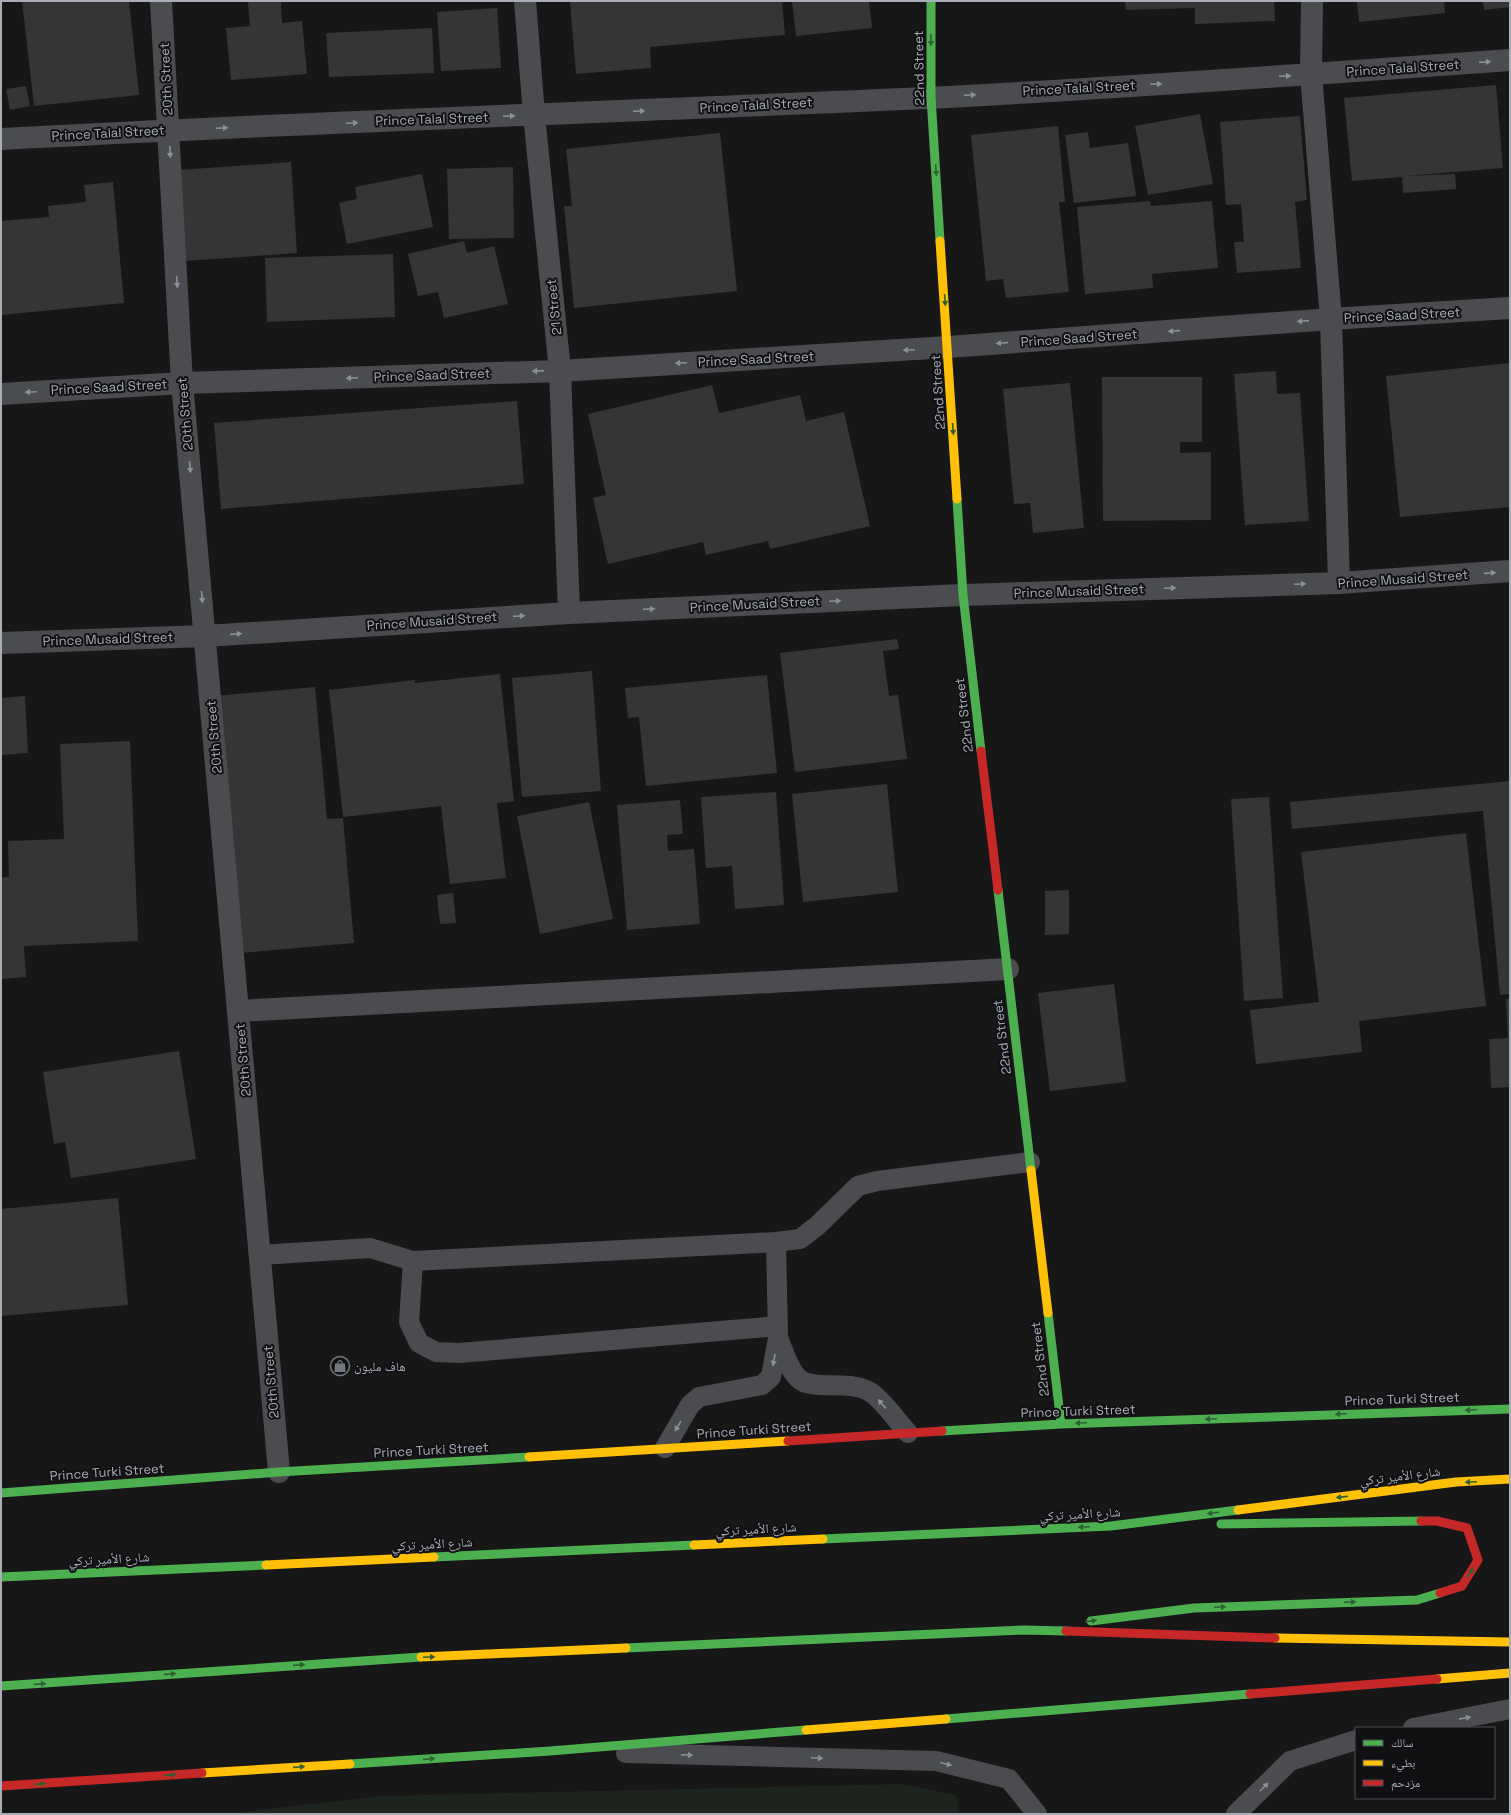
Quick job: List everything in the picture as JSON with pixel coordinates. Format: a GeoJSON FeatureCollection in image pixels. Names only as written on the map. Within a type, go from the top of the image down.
{"type":"FeatureCollection","features":[{"type":"Feature","properties":{"kind":"street","name":"20th Street"},"geometry":{"type":"LineString","coordinates":[[161,1],[182,383],[279,1472]]}},
{"type":"Feature","properties":{"kind":"street","name":"21 Street"},"geometry":{"type":"LineString","coordinates":[[525,1],[534,115],[560,371],[569,613]]}},
{"type":"Feature","properties":{"kind":"street","name":"22nd Street"},"geometry":{"type":"LineString","coordinates":[[931,1],[931,97],[963,595],[1061,1424]]}},
{"type":"Feature","properties":{"kind":"street"},"geometry":{"type":"LineString","coordinates":[[1312,1],[1311,74],[1331,319],[1339,583]]}},
{"type":"Feature","properties":{"kind":"street","name":"Prince Talal Street"},"geometry":{"type":"LineString","coordinates":[[1,139],[169,130],[931,97],[1311,74],[1510,60]]}},
{"type":"Feature","properties":{"kind":"street","name":"Prince Saad Street"},"geometry":{"type":"LineString","coordinates":[[1,394],[182,383],[560,371],[948,347],[1331,319],[1510,308]]}},
{"type":"Feature","properties":{"kind":"street","name":"Prince Musaid Street"},"geometry":{"type":"LineString","coordinates":[[1,643],[205,636],[569,613],[963,595],[1339,583],[1510,571]]}},
{"type":"Feature","properties":{"kind":"street"},"geometry":{"type":"LineString","coordinates":[[238,1011],[1008,969]]}},
{"type":"Feature","properties":{"kind":"street","name":"Prince Turki Street"},"geometry":{"type":"LineString","coordinates":[[1,1493],[279,1472],[1061,1424],[1510,1409]]}},
{"type":"Feature","properties":{"kind":"street","name":"شارع الأمير تركي"},"geometry":{"type":"LineString","coordinates":[[1,1577],[1111,1526],[1456,1482],[1510,1479]]}},
{"type":"Feature","properties":{"kind":"street"},"geometry":{"type":"LineString","coordinates":[[1024,1630],[1194,1608],[1417,1600],[1462,1586],[1478,1560],[1467,1528],[1437,1521],[1214,1524]]}},
{"type":"Feature","properties":{"kind":"street"},"geometry":{"type":"LineString","coordinates":[[1111,1526],[1199,1524]]}},
{"type":"Feature","properties":{"kind":"street"},"geometry":{"type":"LineString","coordinates":[[1,1686],[393,1658],[1024,1630],[1345,1640],[1510,1642]]}},
{"type":"Feature","properties":{"kind":"street"},"geometry":{"type":"LineString","coordinates":[[1,1786],[550,1751],[1510,1673]]}},
{"type":"Feature","properties":{"kind":"lane"},"geometry":{"type":"LineString","coordinates":[[260,1255],[370,1248],[414,1261],[776,1242],[800,1239],[817,1226],[858,1186],[877,1181],[1030,1162]]}},
{"type":"Feature","properties":{"kind":"lane"},"geometry":{"type":"LineString","coordinates":[[665,1448],[690,1405],[699,1397],[762,1385],[771,1377],[778,1332],[776,1242]]}},
{"type":"Feature","properties":{"kind":"lane"},"geometry":{"type":"LineString","coordinates":[[414,1261],[409,1322],[419,1343],[436,1352],[459,1353],[778,1332]]}},
{"type":"Feature","properties":{"kind":"lane"},"geometry":{"type":"LineString","coordinates":[[778,1332],[793,1372],[800,1380],[812,1384],[848,1385],[873,1393],[908,1433]]}},
{"type":"Feature","properties":{"kind":"lane"},"geometry":{"type":"LineString","coordinates":[[1418,1727],[1510,1709]]}},
{"type":"Feature","properties":{"kind":"lane"},"geometry":{"type":"LineString","coordinates":[[1236,1814],[1290,1761],[1355,1740]]}},
{"type":"Feature","properties":{"kind":"lane"},"geometry":{"type":"LineString","coordinates":[[550,1751],[936,1761],[1008,1779],[1037,1814]]}},
{"type":"Feature","properties":{"kind":"shaded area"},"geometry":{"type":"Polygon","coordinates":[[[901,1784],[956,1795],[960,1814],[222,1814],[382,1796],[901,1784]]]}},
{"type":"Feature","properties":{"kind":"building"},"geometry":{"type":"Polygon","coordinates":[[[22,1],[129,1],[139,95],[34,106],[22,1]]]}},
{"type":"Feature","properties":{"kind":"building"},"geometry":{"type":"Polygon","coordinates":[[[281,1],[282,23],[302,21],[307,74],[231,80],[226,28],[250,26],[248,2],[281,1]]]}},
{"type":"Feature","properties":{"kind":"building"},"geometry":{"type":"Polygon","coordinates":[[[570,1],[782,1],[785,35],[650,47],[651,68],[576,74],[570,1]]]}},
{"type":"Feature","properties":{"kind":"building"},"geometry":{"type":"Polygon","coordinates":[[[792,1],[869,1],[872,28],[796,36],[792,1]]]}},
{"type":"Feature","properties":{"kind":"building"},"geometry":{"type":"Polygon","coordinates":[[[1125,1],[1274,1],[1275,21],[1195,24],[1195,8],[1126,10],[1125,1]]]}},
{"type":"Feature","properties":{"kind":"building"},"geometry":{"type":"Polygon","coordinates":[[[1357,1],[1444,1],[1445,13],[1359,22],[1357,1]]]}},
{"type":"Feature","properties":{"kind":"building"},"geometry":{"type":"Polygon","coordinates":[[[1483,1],[1510,1],[1510,7],[1484,10],[1483,1]]]}},
{"type":"Feature","properties":{"kind":"building"},"geometry":{"type":"Polygon","coordinates":[[[497,8],[501,68],[441,71],[437,12],[497,8]]]}},
{"type":"Feature","properties":{"kind":"building"},"geometry":{"type":"Polygon","coordinates":[[[432,28],[434,73],[329,77],[326,33],[432,28]]]}},
{"type":"Feature","properties":{"kind":"building"},"geometry":{"type":"Polygon","coordinates":[[[1496,85],[1503,168],[1405,176],[1455,174],[1456,189],[1403,193],[1402,177],[1352,181],[1344,98],[1496,85]]]}},
{"type":"Feature","properties":{"kind":"building"},"geometry":{"type":"Polygon","coordinates":[[[26,86],[30,106],[10,110],[6,89],[26,86]]]}},
{"type":"Feature","properties":{"kind":"building"},"geometry":{"type":"Polygon","coordinates":[[[1200,114],[1213,184],[1148,195],[1135,126],[1200,114]]]}},
{"type":"Feature","properties":{"kind":"building"},"geometry":{"type":"Polygon","coordinates":[[[1300,116],[1307,200],[1295,202],[1301,268],[1237,273],[1234,242],[1244,242],[1241,204],[1226,205],[1220,122],[1300,116]]]}},
{"type":"Feature","properties":{"kind":"building"},"geometry":{"type":"Polygon","coordinates":[[[1058,126],[1065,202],[1059,202],[1069,292],[1006,298],[1003,279],[986,281],[971,135],[1058,126]]]}},
{"type":"Feature","properties":{"kind":"building"},"geometry":{"type":"Polygon","coordinates":[[[1088,132],[1090,148],[1128,143],[1136,196],[1074,203],[1065,135],[1088,132]]]}},
{"type":"Feature","properties":{"kind":"building"},"geometry":{"type":"Polygon","coordinates":[[[720,133],[737,291],[574,308],[564,206],[572,206],[566,149],[720,133]]]}},
{"type":"Feature","properties":{"kind":"building"},"geometry":{"type":"Polygon","coordinates":[[[291,162],[297,253],[185,261],[179,170],[291,162]]]}},
{"type":"Feature","properties":{"kind":"building"},"geometry":{"type":"Polygon","coordinates":[[[513,167],[514,238],[449,239],[447,169],[513,167]]]}},
{"type":"Feature","properties":{"kind":"building"},"geometry":{"type":"Polygon","coordinates":[[[422,174],[433,227],[347,244],[339,203],[357,199],[355,187],[422,174]]]}},
{"type":"Feature","properties":{"kind":"building"},"geometry":{"type":"Polygon","coordinates":[[[113,182],[124,303],[1,315],[1,221],[49,217],[48,206],[86,202],[84,185],[113,182]]]}},
{"type":"Feature","properties":{"kind":"building"},"geometry":{"type":"Polygon","coordinates":[[[1150,201],[1151,206],[1212,201],[1218,268],[1152,274],[1153,288],[1085,294],[1077,207],[1150,201]]]}},
{"type":"Feature","properties":{"kind":"building"},"geometry":{"type":"Polygon","coordinates":[[[464,241],[467,253],[494,246],[508,304],[444,318],[438,292],[418,296],[408,254],[464,241]]]}},
{"type":"Feature","properties":{"kind":"building"},"geometry":{"type":"Polygon","coordinates":[[[393,254],[395,317],[267,322],[265,258],[393,254]]]}},
{"type":"Feature","properties":{"kind":"building"},"geometry":{"type":"Polygon","coordinates":[[[1510,363],[1510,507],[1400,517],[1386,376],[1510,363]]]}},
{"type":"Feature","properties":{"kind":"building"},"geometry":{"type":"Polygon","coordinates":[[[1276,371],[1277,394],[1300,393],[1309,521],[1245,525],[1234,374],[1276,371]]]}},
{"type":"Feature","properties":{"kind":"building"},"geometry":{"type":"Polygon","coordinates":[[[1102,377],[1202,377],[1202,442],[1180,442],[1180,453],[1211,452],[1211,520],[1103,521],[1102,377]]]}},
{"type":"Feature","properties":{"kind":"building"},"geometry":{"type":"Polygon","coordinates":[[[1070,383],[1084,528],[1033,533],[1030,503],[1014,504],[1003,389],[1070,383]]]}},
{"type":"Feature","properties":{"kind":"building"},"geometry":{"type":"Polygon","coordinates":[[[712,385],[719,413],[800,395],[806,421],[844,412],[870,526],[770,549],[768,541],[706,555],[703,542],[608,564],[593,498],[606,495],[588,414],[712,385]]]}},
{"type":"Feature","properties":{"kind":"building"},"geometry":{"type":"Polygon","coordinates":[[[517,401],[524,484],[221,509],[214,423],[517,401]]]}},
{"type":"Feature","properties":{"kind":"building"},"geometry":{"type":"Polygon","coordinates":[[[897,639],[899,649],[883,651],[889,696],[898,695],[907,759],[795,772],[780,653],[897,639]]]}},
{"type":"Feature","properties":{"kind":"building"},"geometry":{"type":"Polygon","coordinates":[[[592,671],[601,791],[522,797],[512,678],[592,671]]]}},
{"type":"Feature","properties":{"kind":"building"},"geometry":{"type":"Polygon","coordinates":[[[500,674],[514,801],[497,803],[506,878],[450,884],[441,806],[343,817],[329,690],[415,680],[415,683],[500,674]]]}},
{"type":"Feature","properties":{"kind":"building"},"geometry":{"type":"Polygon","coordinates":[[[767,675],[777,773],[646,786],[639,717],[628,718],[625,688],[767,675]]]}},
{"type":"Feature","properties":{"kind":"building"},"geometry":{"type":"Polygon","coordinates":[[[315,687],[327,819],[343,818],[354,943],[241,953],[213,696],[315,687]]]}},
{"type":"Feature","properties":{"kind":"building"},"geometry":{"type":"Polygon","coordinates":[[[25,696],[28,753],[1,755],[1,698],[25,696]]]}},
{"type":"Feature","properties":{"kind":"building"},"geometry":{"type":"Polygon","coordinates":[[[130,741],[138,941],[24,946],[26,977],[1,979],[1,878],[9,877],[8,841],[64,839],[60,744],[130,741]]]}},
{"type":"Feature","properties":{"kind":"building"},"geometry":{"type":"Polygon","coordinates":[[[1510,781],[1510,994],[1500,995],[1483,811],[1292,829],[1290,802],[1510,781]]]}},
{"type":"Feature","properties":{"kind":"building"},"geometry":{"type":"Polygon","coordinates":[[[887,784],[898,892],[803,902],[792,794],[887,784]]]}},
{"type":"Feature","properties":{"kind":"building"},"geometry":{"type":"Polygon","coordinates":[[[776,792],[784,905],[735,909],[732,866],[706,868],[701,797],[776,792]]]}},
{"type":"Feature","properties":{"kind":"building"},"geometry":{"type":"Polygon","coordinates":[[[1269,797],[1283,998],[1244,1001],[1231,799],[1269,797]]]}},
{"type":"Feature","properties":{"kind":"building"},"geometry":{"type":"Polygon","coordinates":[[[680,800],[683,834],[667,835],[668,851],[694,849],[700,924],[627,930],[617,805],[680,800]]]}},
{"type":"Feature","properties":{"kind":"building"},"geometry":{"type":"Polygon","coordinates":[[[589,802],[613,919],[540,934],[517,816],[589,802]]]}},
{"type":"Feature","properties":{"kind":"building"},"geometry":{"type":"Polygon","coordinates":[[[1466,833],[1486,1006],[1359,1021],[1362,1052],[1256,1064],[1250,1010],[1319,1002],[1301,852],[1466,833]]]}},
{"type":"Feature","properties":{"kind":"building"},"geometry":{"type":"Polygon","coordinates":[[[1069,890],[1069,934],[1045,935],[1045,891],[1069,890]]]}},
{"type":"Feature","properties":{"kind":"building"},"geometry":{"type":"Polygon","coordinates":[[[453,893],[456,923],[440,924],[437,895],[453,893]]]}},
{"type":"Feature","properties":{"kind":"building"},"geometry":{"type":"Polygon","coordinates":[[[1114,984],[1126,1082],[1050,1091],[1038,993],[1114,984]]]}},
{"type":"Feature","properties":{"kind":"building"},"geometry":{"type":"Polygon","coordinates":[[[1506,999],[1510,999],[1510,1087],[1491,1088],[1489,1039],[1508,1038],[1506,999]]]}},
{"type":"Feature","properties":{"kind":"building"},"geometry":{"type":"Polygon","coordinates":[[[179,1051],[196,1159],[71,1178],[65,1142],[54,1144],[43,1072],[179,1051]]]}},
{"type":"Feature","properties":{"kind":"building"},"geometry":{"type":"Polygon","coordinates":[[[118,1198],[128,1305],[1,1316],[1,1209],[118,1198]]]}},
{"type":"Feature","properties":{"kind":"traffic: fast"},"geometry":{"type":"LineString","coordinates":[[931,1],[931,97],[940,241]]}},
{"type":"Feature","properties":{"kind":"traffic: fast"},"geometry":{"type":"LineString","coordinates":[[957,499],[963,595],[981,751]]}},
{"type":"Feature","properties":{"kind":"traffic: fast"},"geometry":{"type":"LineString","coordinates":[[998,890],[1031,1170]]}},
{"type":"Feature","properties":{"kind":"traffic: fast"},"geometry":{"type":"LineString","coordinates":[[1048,1313],[1061,1424]]}},
{"type":"Feature","properties":{"kind":"traffic: fast"},"geometry":{"type":"LineString","coordinates":[[942,1431],[1061,1424],[1510,1409]]}},
{"type":"Feature","properties":{"kind":"traffic: fast"},"geometry":{"type":"LineString","coordinates":[[1,1493],[279,1472],[529,1457]]}},
{"type":"Feature","properties":{"kind":"traffic: fast"},"geometry":{"type":"LineString","coordinates":[[823,1539],[1111,1526],[1238,1510]]}},
{"type":"Feature","properties":{"kind":"traffic: fast"},"geometry":{"type":"LineString","coordinates":[[1221,1524],[1421,1521]]}},
{"type":"Feature","properties":{"kind":"traffic: fast"},"geometry":{"type":"LineString","coordinates":[[434,1557],[694,1545]]}},
{"type":"Feature","properties":{"kind":"traffic: fast"},"geometry":{"type":"LineString","coordinates":[[1,1577],[266,1565]]}},
{"type":"Feature","properties":{"kind":"traffic: fast"},"geometry":{"type":"LineString","coordinates":[[1091,1621],[1194,1608],[1417,1600],[1440,1593]]}},
{"type":"Feature","properties":{"kind":"traffic: fast"},"geometry":{"type":"LineString","coordinates":[[626,1648],[1024,1630],[1066,1631]]}},
{"type":"Feature","properties":{"kind":"traffic: fast"},"geometry":{"type":"LineString","coordinates":[[1,1686],[421,1657]]}},
{"type":"Feature","properties":{"kind":"traffic: fast"},"geometry":{"type":"LineString","coordinates":[[946,1719],[1250,1694]]}},
{"type":"Feature","properties":{"kind":"traffic: fast"},"geometry":{"type":"LineString","coordinates":[[350,1764],[550,1751],[806,1730]]}},
{"type":"Feature","properties":{"kind":"traffic: slow"},"geometry":{"type":"LineString","coordinates":[[940,241],[957,499]]}},
{"type":"Feature","properties":{"kind":"traffic: slow"},"geometry":{"type":"LineString","coordinates":[[1031,1170],[1048,1313]]}},
{"type":"Feature","properties":{"kind":"traffic: slow"},"geometry":{"type":"LineString","coordinates":[[529,1457],[788,1441]]}},
{"type":"Feature","properties":{"kind":"traffic: slow"},"geometry":{"type":"LineString","coordinates":[[1238,1510],[1456,1482],[1510,1479]]}},
{"type":"Feature","properties":{"kind":"traffic: slow"},"geometry":{"type":"LineString","coordinates":[[694,1545],[823,1539]]}},
{"type":"Feature","properties":{"kind":"traffic: slow"},"geometry":{"type":"LineString","coordinates":[[266,1565],[434,1557]]}},
{"type":"Feature","properties":{"kind":"traffic: slow"},"geometry":{"type":"LineString","coordinates":[[1275,1638],[1510,1642]]}},
{"type":"Feature","properties":{"kind":"traffic: slow"},"geometry":{"type":"LineString","coordinates":[[421,1657],[626,1648]]}},
{"type":"Feature","properties":{"kind":"traffic: slow"},"geometry":{"type":"LineString","coordinates":[[1437,1679],[1510,1673]]}},
{"type":"Feature","properties":{"kind":"traffic: slow"},"geometry":{"type":"LineString","coordinates":[[806,1730],[946,1719]]}},
{"type":"Feature","properties":{"kind":"traffic: slow"},"geometry":{"type":"LineString","coordinates":[[202,1773],[350,1764]]}},
{"type":"Feature","properties":{"kind":"traffic: jam"},"geometry":{"type":"LineString","coordinates":[[981,751],[998,890]]}},
{"type":"Feature","properties":{"kind":"traffic: jam"},"geometry":{"type":"LineString","coordinates":[[788,1441],[942,1431]]}},
{"type":"Feature","properties":{"kind":"traffic: jam"},"geometry":{"type":"LineString","coordinates":[[1421,1521],[1437,1521],[1467,1528],[1478,1560],[1462,1586],[1440,1593]]}},
{"type":"Feature","properties":{"kind":"traffic: jam"},"geometry":{"type":"LineString","coordinates":[[1066,1631],[1275,1638]]}},
{"type":"Feature","properties":{"kind":"traffic: jam"},"geometry":{"type":"LineString","coordinates":[[1250,1694],[1437,1679]]}},
{"type":"Feature","properties":{"kind":"traffic: jam"},"geometry":{"type":"LineString","coordinates":[[1,1786],[202,1773]]}},
{"type":"Feature","properties":{"kind":"place","name":"هاف مليون"},"geometry":{"type":"Point","coordinates":[340,1366]}}]}
